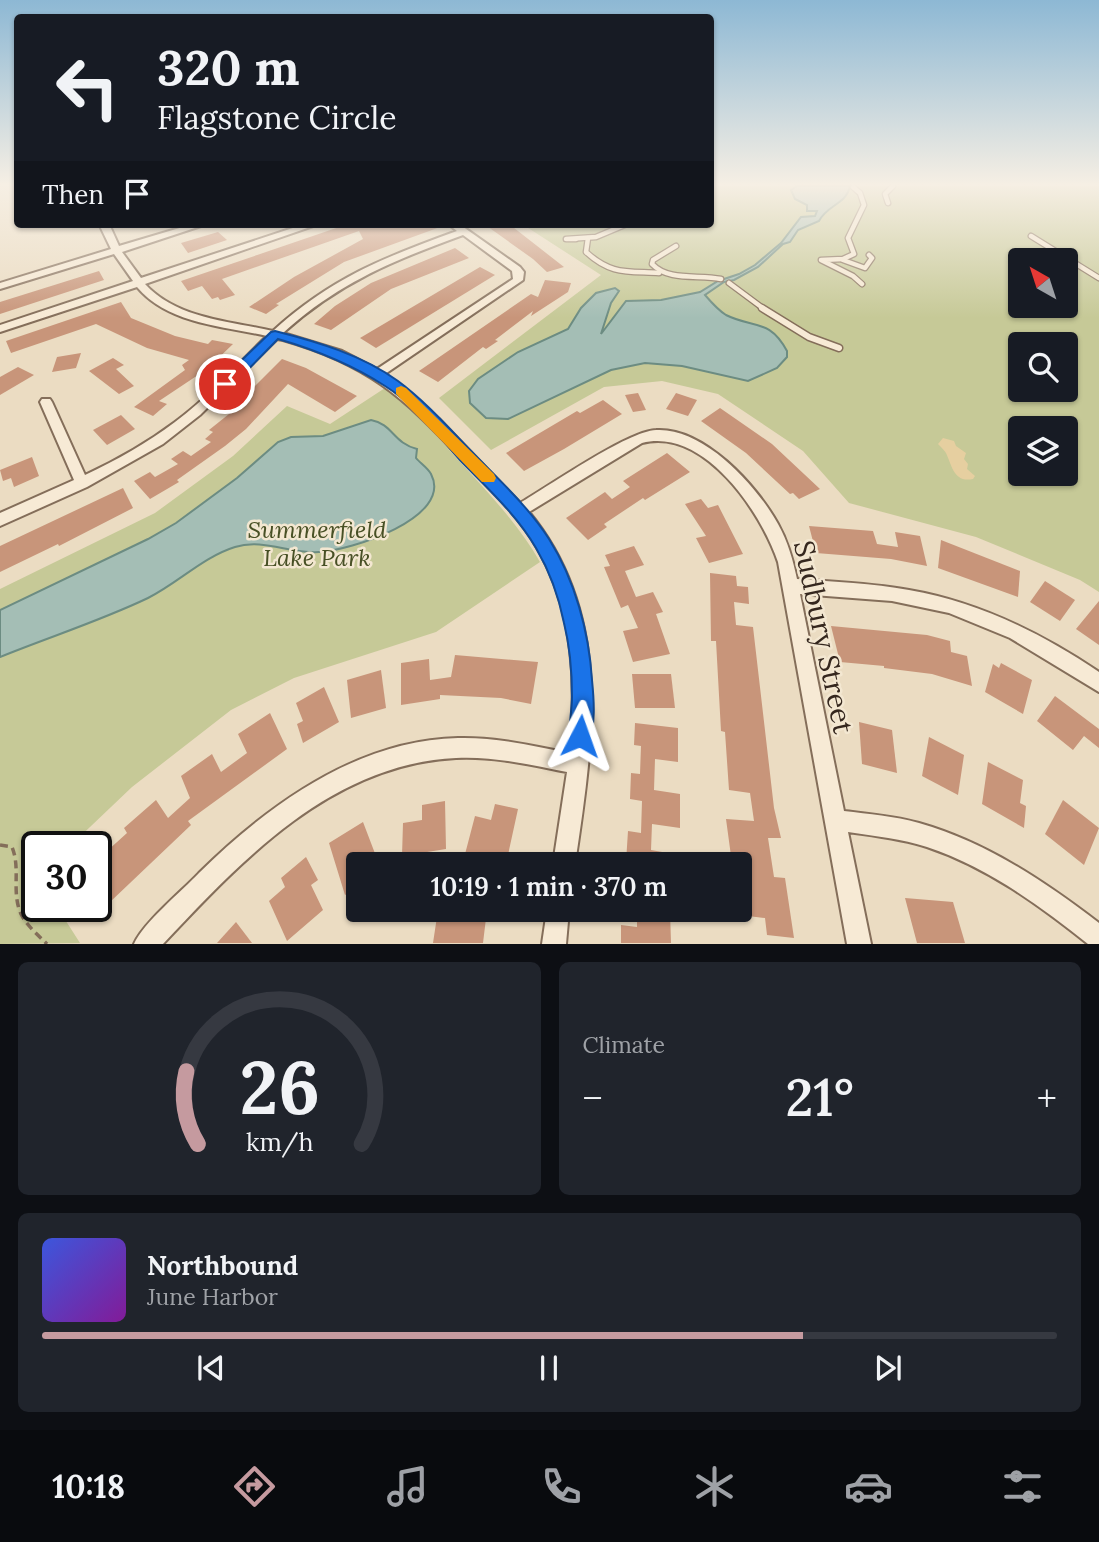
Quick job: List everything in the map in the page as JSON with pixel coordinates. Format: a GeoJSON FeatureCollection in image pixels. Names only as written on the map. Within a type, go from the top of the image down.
{"type":"FeatureCollection","features":[{"type":"Feature","properties":{"kind":"street"},"geometry":{"type":"LineString","coordinates":[[107,230],[116,250],[139,282],[152,296],[179,312],[275,335],[334,353],[377,374],[425,412],[519,511],[543,545],[564,589],[581,658],[583,699],[566,852]]}},
{"type":"Feature","properties":{"kind":"street"},"geometry":{"type":"LineString","coordinates":[[0,286],[182,230]]}},
{"type":"Feature","properties":{"kind":"street"},"geometry":{"type":"LineString","coordinates":[[0,329],[296,230]]}},
{"type":"Feature","properties":{"kind":"street"},"geometry":{"type":"LineString","coordinates":[[377,374],[518,280],[520,276],[516,269],[461,230]]}},
{"type":"Feature","properties":{"kind":"street"},"geometry":{"type":"LineString","coordinates":[[0,520],[82,483],[141,452],[179,426],[308,306],[344,281],[384,261],[464,232]]}},
{"type":"Feature","properties":{"kind":"street"},"geometry":{"type":"LineString","coordinates":[[46,402],[82,483]]}},
{"type":"Feature","properties":{"kind":"street","name":"Sudbury Street"},"geometry":{"type":"LineString","coordinates":[[519,511],[638,439],[655,433],[668,434],[691,443],[720,466],[758,504],[779,542],[791,586],[859,943]]}},
{"type":"Feature","properties":{"kind":"street"},"geometry":{"type":"LineString","coordinates":[[791,586],[900,595],[948,605],[1016,631],[1099,683]]}},
{"type":"Feature","properties":{"kind":"street"},"geometry":{"type":"LineString","coordinates":[[146,943],[223,864],[281,814],[320,789],[359,770],[401,757],[455,748],[493,749],[577,764]]}},
{"type":"Feature","properties":{"kind":"street"},"geometry":{"type":"LineString","coordinates":[[835,820],[887,827],[929,837],[973,855],[1042,894],[1099,937]]}},
{"type":"Feature","properties":{"kind":"street"},"geometry":{"type":"LineString","coordinates":[[554,943],[557,922]]}},
{"type":"Feature","properties":{"kind":"lane"},"geometry":{"type":"LineString","coordinates":[[576,239],[614,230]]}},
{"type":"Feature","properties":{"kind":"lane"},"geometry":{"type":"LineString","coordinates":[[853,230],[848,238],[854,254],[843,259],[821,260],[836,270],[855,276],[862,284]]}},
{"type":"Feature","properties":{"kind":"lane"},"geometry":{"type":"LineString","coordinates":[[1031,236],[1099,278]]}},
{"type":"Feature","properties":{"kind":"lane"},"geometry":{"type":"LineString","coordinates":[[588,237],[586,252],[617,274],[696,274],[721,279]]}},
{"type":"Feature","properties":{"kind":"lane"},"geometry":{"type":"LineString","coordinates":[[659,273],[652,264],[653,260],[676,246]]}},
{"type":"Feature","properties":{"kind":"lane"},"geometry":{"type":"LineString","coordinates":[[843,259],[865,268],[872,258],[869,254]]}},
{"type":"Feature","properties":{"kind":"lane"},"geometry":{"type":"LineString","coordinates":[[729,283],[788,327],[816,341],[839,348]]}},
{"type":"Feature","properties":{"kind":"path"},"geometry":{"type":"LineString","coordinates":[[0,845],[12,847],[17,856],[16,890],[21,914],[47,943]]}},
{"type":"Feature","properties":{"kind":"green space"},"geometry":{"type":"Polygon","coordinates":[[[531,230],[1099,230],[1099,592],[1080,580],[976,537],[849,503],[803,451],[718,394],[662,381],[604,387],[491,450],[439,398],[601,275],[531,230]]]}},
{"type":"Feature","properties":{"kind":"green space","name":"Summerfield Lake Park"},"geometry":{"type":"Polygon","coordinates":[[[385,388],[425,424],[483,488],[514,523],[540,562],[436,632],[294,678],[231,710],[132,787],[86,831],[21,831],[21,922],[67,922],[80,943],[0,944],[0,589],[155,513],[233,456],[287,406],[330,424],[385,388]]]}},
{"type":"Feature","properties":{"kind":"sand"},"geometry":{"type":"Polygon","coordinates":[[[943,438],[954,441],[956,446],[966,453],[964,459],[968,464],[967,469],[975,476],[973,479],[967,480],[955,472],[946,453],[938,444],[943,438]]]}},
{"type":"Feature","properties":{"kind":"water"},"geometry":{"type":"Polygon","coordinates":[[[791,230],[798,230],[790,242],[783,244],[758,267],[734,280],[724,282],[705,295],[726,315],[774,333],[787,351],[787,357],[777,368],[748,381],[682,366],[645,363],[611,370],[508,419],[486,418],[470,403],[469,391],[478,379],[518,352],[568,329],[581,308],[596,293],[615,288],[619,291],[611,303],[601,334],[626,301],[661,300],[700,292],[755,265],[781,243],[791,230]]]}},
{"type":"Feature","properties":{"kind":"water"},"geometry":{"type":"Polygon","coordinates":[[[371,420],[384,425],[403,442],[417,449],[416,458],[431,474],[434,490],[427,505],[414,518],[374,538],[333,550],[308,552],[256,544],[223,551],[148,598],[0,657],[0,610],[176,523],[237,478],[278,442],[291,437],[323,436],[371,420]]]}},
{"type":"Feature","properties":{"kind":"building"},"geometry":{"type":"Polygon","coordinates":[[[330,230],[432,230],[344,262],[276,304],[279,305],[266,314],[249,307],[294,277],[363,239],[359,231],[222,279],[235,295],[220,300],[218,297],[212,299],[202,286],[188,291],[181,281],[330,230]]]}},
{"type":"Feature","properties":{"kind":"building"},"geometry":{"type":"Polygon","coordinates":[[[492,230],[517,230],[564,267],[547,272],[492,230]]]}},
{"type":"Feature","properties":{"kind":"building"},"geometry":{"type":"Polygon","coordinates":[[[218,232],[227,240],[188,253],[181,243],[218,232]]]}},
{"type":"Feature","properties":{"kind":"building"},"geometry":{"type":"Polygon","coordinates":[[[455,248],[469,258],[391,289],[331,330],[314,324],[335,306],[371,283],[455,248]]]}},
{"type":"Feature","properties":{"kind":"building"},"geometry":{"type":"Polygon","coordinates":[[[480,267],[495,275],[376,348],[360,338],[480,267]]]}},
{"type":"Feature","properties":{"kind":"building"},"geometry":{"type":"Polygon","coordinates":[[[99,271],[104,280],[0,314],[0,302],[99,271]]]}},
{"type":"Feature","properties":{"kind":"building"},"geometry":{"type":"Polygon","coordinates":[[[545,280],[571,283],[568,292],[531,316],[533,311],[495,340],[498,341],[486,349],[483,347],[438,382],[419,371],[531,294],[538,297],[545,280]]]}},
{"type":"Feature","properties":{"kind":"building"},"geometry":{"type":"Polygon","coordinates":[[[121,302],[131,318],[175,336],[208,344],[212,340],[233,344],[207,369],[159,401],[167,404],[153,416],[134,407],[185,370],[182,365],[189,360],[147,348],[96,324],[11,353],[6,341],[121,302]]]}},
{"type":"Feature","properties":{"kind":"building"},"geometry":{"type":"Polygon","coordinates":[[[81,353],[76,368],[52,372],[57,357],[81,353]]]}},
{"type":"Feature","properties":{"kind":"building"},"geometry":{"type":"Polygon","coordinates":[[[113,358],[124,365],[116,369],[134,386],[119,394],[89,371],[113,358]]]}},
{"type":"Feature","properties":{"kind":"building"},"geometry":{"type":"Polygon","coordinates":[[[282,359],[306,368],[357,396],[335,412],[288,384],[246,429],[177,480],[179,482],[150,499],[134,481],[150,472],[155,477],[178,464],[171,459],[183,451],[191,456],[211,442],[205,439],[213,432],[209,430],[234,410],[232,409],[282,359]]]}},
{"type":"Feature","properties":{"kind":"building"},"geometry":{"type":"Polygon","coordinates":[[[18,367],[34,375],[0,395],[0,377],[18,367]]]}},
{"type":"Feature","properties":{"kind":"building"},"geometry":{"type":"Polygon","coordinates":[[[638,393],[646,410],[633,412],[625,395],[638,393]]]}},
{"type":"Feature","properties":{"kind":"building"},"geometry":{"type":"Polygon","coordinates":[[[676,393],[697,400],[688,416],[666,409],[676,393]]]}},
{"type":"Feature","properties":{"kind":"building"},"geometry":{"type":"Polygon","coordinates":[[[603,400],[622,414],[524,471],[506,453],[577,411],[580,413],[603,400]]]}},
{"type":"Feature","properties":{"kind":"building"},"geometry":{"type":"Polygon","coordinates":[[[720,408],[772,444],[820,489],[799,499],[793,493],[790,494],[746,453],[701,421],[720,408]]]}},
{"type":"Feature","properties":{"kind":"building"},"geometry":{"type":"Polygon","coordinates":[[[121,415],[135,429],[107,445],[93,430],[121,415]]]}},
{"type":"Feature","properties":{"kind":"building"},"geometry":{"type":"Polygon","coordinates":[[[667,453],[690,472],[604,524],[607,527],[588,540],[566,518],[605,492],[612,499],[630,487],[623,481],[667,453]]]}},
{"type":"Feature","properties":{"kind":"building"},"geometry":{"type":"Polygon","coordinates":[[[32,457],[39,476],[14,487],[11,478],[3,481],[0,470],[32,457]]]}},
{"type":"Feature","properties":{"kind":"building"},"geometry":{"type":"Polygon","coordinates":[[[123,488],[133,508],[59,546],[58,544],[0,572],[0,546],[123,488]]]}},
{"type":"Feature","properties":{"kind":"building"},"geometry":{"type":"Polygon","coordinates":[[[701,499],[708,508],[718,505],[743,554],[709,563],[696,538],[706,536],[685,504],[701,499]]]}},
{"type":"Feature","properties":{"kind":"building"},"geometry":{"type":"Polygon","coordinates":[[[809,526],[873,531],[877,544],[898,547],[895,532],[920,536],[927,566],[891,559],[816,553],[809,526]]]}},
{"type":"Feature","properties":{"kind":"building"},"geometry":{"type":"Polygon","coordinates":[[[941,540],[1020,571],[1018,597],[938,568],[941,540]]]}},
{"type":"Feature","properties":{"kind":"building"},"geometry":{"type":"Polygon","coordinates":[[[634,546],[644,565],[625,571],[636,597],[653,592],[663,612],[656,614],[670,654],[633,662],[623,631],[638,628],[628,605],[621,608],[604,567],[610,566],[605,555],[634,546]]]}},
{"type":"Feature","properties":{"kind":"building"},"geometry":{"type":"Polygon","coordinates":[[[710,573],[736,576],[737,586],[748,587],[749,604],[734,602],[736,625],[753,627],[774,808],[781,838],[768,838],[774,877],[785,878],[794,938],[767,935],[765,918],[752,916],[752,852],[730,852],[726,819],[754,821],[750,793],[729,790],[725,732],[721,731],[716,641],[711,641],[710,573]]]}},
{"type":"Feature","properties":{"kind":"building"},"geometry":{"type":"Polygon","coordinates":[[[1045,581],[1075,600],[1060,621],[1030,602],[1045,581]]]}},
{"type":"Feature","properties":{"kind":"building"},"geometry":{"type":"Polygon","coordinates":[[[1099,601],[1099,645],[1076,629],[1099,601]]]}},
{"type":"Feature","properties":{"kind":"building"},"geometry":{"type":"Polygon","coordinates":[[[831,626],[927,635],[950,641],[951,652],[967,656],[972,686],[932,674],[840,662],[831,626]]]}},
{"type":"Feature","properties":{"kind":"building"},"geometry":{"type":"Polygon","coordinates":[[[455,655],[538,662],[531,704],[501,698],[440,695],[440,699],[401,705],[401,663],[429,659],[430,680],[451,677],[455,655]]]}},
{"type":"Feature","properties":{"kind":"building"},"geometry":{"type":"Polygon","coordinates":[[[1001,663],[1032,680],[1023,714],[985,692],[993,664],[999,668],[1001,663]]]}},
{"type":"Feature","properties":{"kind":"building"},"geometry":{"type":"Polygon","coordinates":[[[381,670],[386,708],[351,718],[347,680],[381,670]]]}},
{"type":"Feature","properties":{"kind":"building"},"geometry":{"type":"Polygon","coordinates":[[[632,674],[671,674],[675,708],[635,708],[632,674]]]}},
{"type":"Feature","properties":{"kind":"building"},"geometry":{"type":"Polygon","coordinates":[[[324,687],[339,722],[303,743],[297,724],[303,721],[296,703],[324,687]]]}},
{"type":"Feature","properties":{"kind":"building"},"geometry":{"type":"Polygon","coordinates":[[[1055,696],[1099,729],[1099,748],[1084,736],[1073,750],[1037,721],[1055,696]]]}},
{"type":"Feature","properties":{"kind":"building"},"geometry":{"type":"Polygon","coordinates":[[[270,713],[287,749],[188,821],[191,825],[112,900],[112,847],[127,833],[124,828],[156,800],[168,818],[190,798],[181,776],[212,754],[221,772],[247,753],[238,734],[270,713]]]}},
{"type":"Feature","properties":{"kind":"building"},"geometry":{"type":"Polygon","coordinates":[[[859,722],[892,730],[897,773],[862,764],[859,722]]]}},
{"type":"Feature","properties":{"kind":"building"},"geometry":{"type":"Polygon","coordinates":[[[635,723],[678,728],[678,762],[655,759],[654,790],[680,794],[680,828],[652,824],[651,850],[662,852],[627,852],[628,831],[641,833],[642,801],[630,799],[631,773],[640,774],[641,746],[634,745],[635,723]]]}},
{"type":"Feature","properties":{"kind":"building"},"geometry":{"type":"Polygon","coordinates":[[[929,737],[964,755],[958,795],[922,776],[929,737]]]}},
{"type":"Feature","properties":{"kind":"building"},"geometry":{"type":"Polygon","coordinates":[[[988,762],[1023,780],[1020,803],[1026,806],[1024,828],[982,804],[988,762]]]}},
{"type":"Feature","properties":{"kind":"building"},"geometry":{"type":"Polygon","coordinates":[[[1063,800],[1099,828],[1084,865],[1045,834],[1063,800]]]}},
{"type":"Feature","properties":{"kind":"building"},"geometry":{"type":"Polygon","coordinates":[[[445,801],[446,849],[402,852],[403,823],[422,820],[422,805],[445,801]]]}},
{"type":"Feature","properties":{"kind":"building"},"geometry":{"type":"Polygon","coordinates":[[[495,804],[518,809],[509,852],[466,852],[475,816],[491,820],[495,804]]]}},
{"type":"Feature","properties":{"kind":"building"},"geometry":{"type":"Polygon","coordinates":[[[363,822],[374,852],[346,852],[345,895],[329,843],[363,822]]]}},
{"type":"Feature","properties":{"kind":"building"},"geometry":{"type":"Polygon","coordinates":[[[306,857],[318,880],[311,885],[323,910],[287,941],[269,901],[285,887],[281,878],[306,857]]]}},
{"type":"Feature","properties":{"kind":"building"},"geometry":{"type":"Polygon","coordinates":[[[905,898],[953,902],[965,943],[917,943],[905,898]]]}},
{"type":"Feature","properties":{"kind":"building"},"geometry":{"type":"Polygon","coordinates":[[[236,922],[252,943],[217,943],[236,922]]]}},
{"type":"Feature","properties":{"kind":"building"},"geometry":{"type":"Polygon","coordinates":[[[436,922],[486,922],[483,943],[433,943],[436,922]]]}},
{"type":"Feature","properties":{"kind":"building"},"geometry":{"type":"Polygon","coordinates":[[[637,922],[670,922],[671,943],[621,943],[621,925],[637,927],[637,922]]]}},
{"type":"Feature","properties":{"kind":"slow traffic"},"geometry":{"type":"LineString","coordinates":[[401,391],[425,412],[488,478]]}},
{"type":"Feature","properties":{"kind":"route"},"geometry":{"type":"LineString","coordinates":[[225,384],[275,335],[314,345],[353,361],[393,384],[425,412],[519,511],[543,545],[564,589],[581,658],[583,699],[580,736]]}}]}
